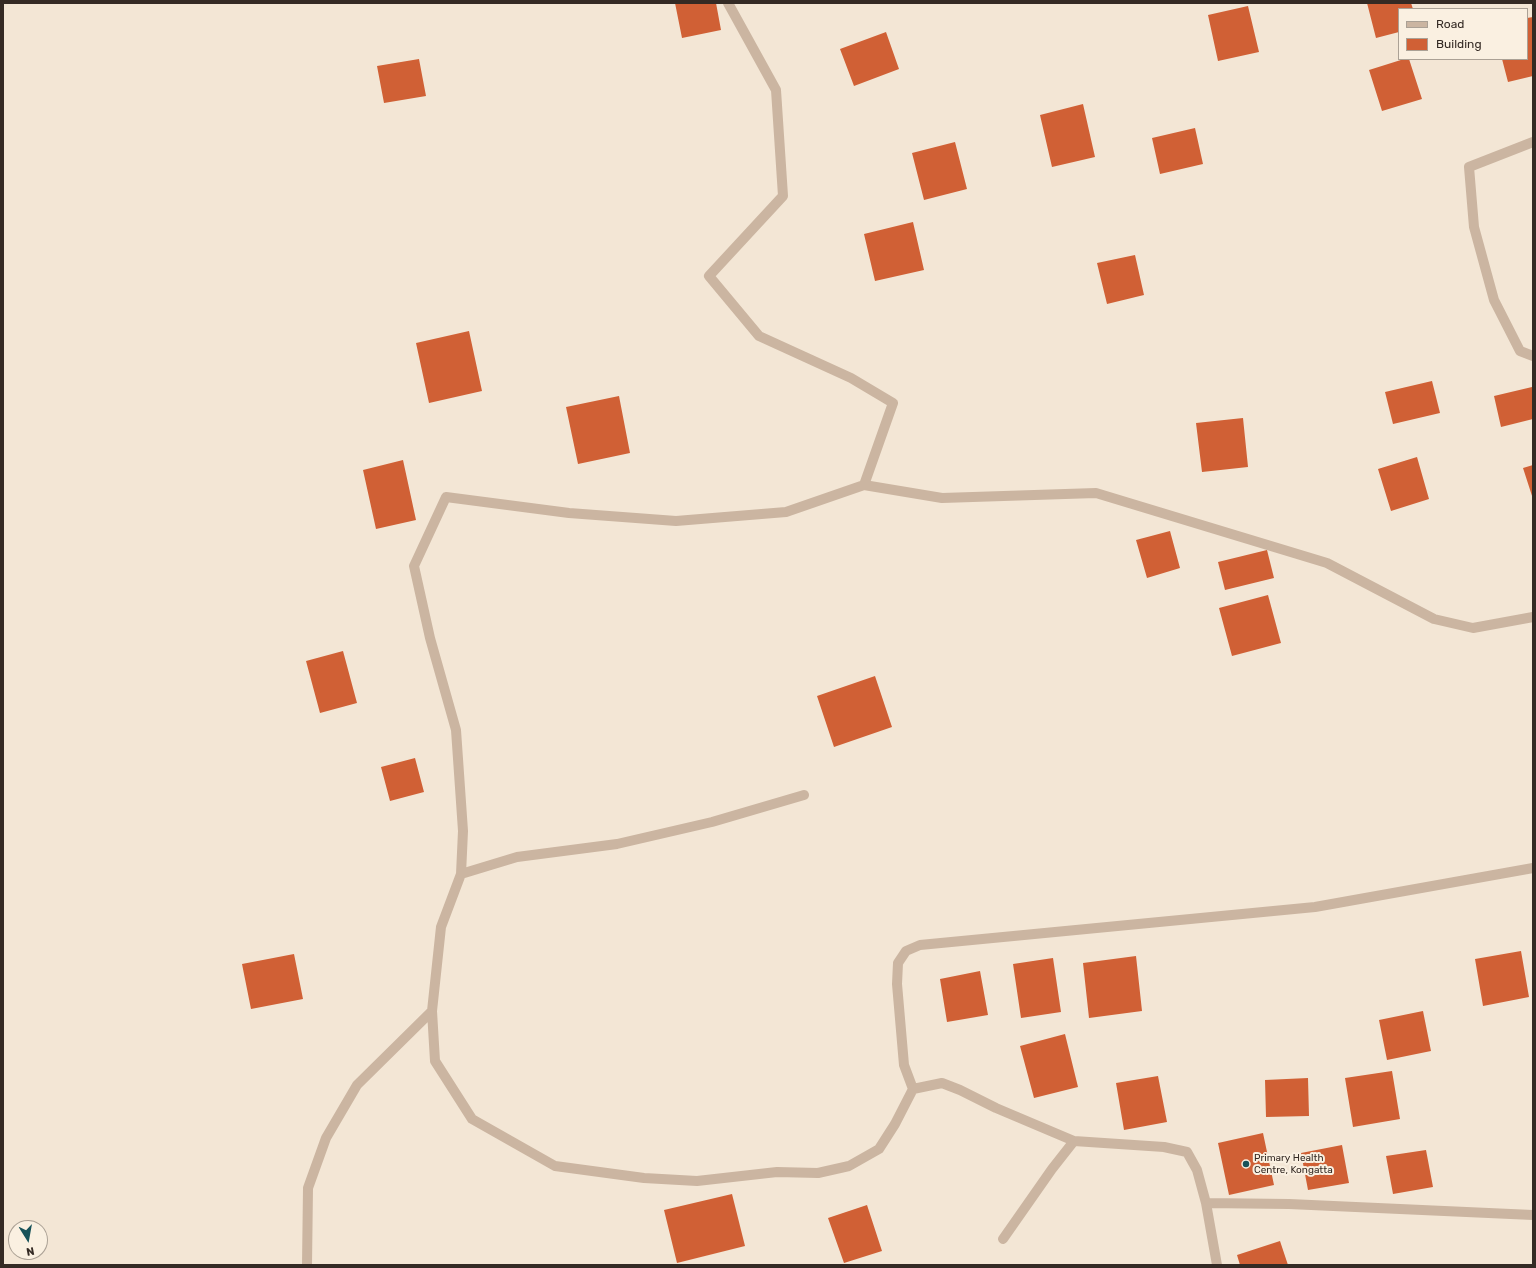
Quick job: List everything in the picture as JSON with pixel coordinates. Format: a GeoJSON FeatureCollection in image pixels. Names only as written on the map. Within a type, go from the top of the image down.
{"type":"FeatureCollection","features":[{"type":"Feature","properties":{"kind":"street"},"geometry":{"type":"LineString","coordinates":[[728,3],[776,90],[783,196],[709,276],[759,336],[851,378],[893,403],[864,485]]}},
{"type":"Feature","properties":{"kind":"street"},"geometry":{"type":"LineString","coordinates":[[1533,142],[1469,167],[1474,227],[1494,300],[1520,351],[1533,356]]}},
{"type":"Feature","properties":{"kind":"street"},"geometry":{"type":"LineString","coordinates":[[1533,617],[1473,628],[1434,619],[1326,563],[1096,493],[942,498],[864,485],[786,512],[676,521],[569,513],[446,497],[414,566],[430,638],[456,730],[463,831],[461,874],[441,927],[432,1011],[435,1061],[472,1119],[555,1166],[644,1178],[696,1181],[777,1172],[818,1173],[849,1166],[879,1149],[895,1124],[913,1089],[904,1065],[897,984],[898,963],[906,952],[920,945],[1315,907],[1533,868]]}},
{"type":"Feature","properties":{"kind":"street"},"geometry":{"type":"LineString","coordinates":[[461,874],[517,857],[617,844],[712,822],[804,796]]}},
{"type":"Feature","properties":{"kind":"street"},"geometry":{"type":"LineString","coordinates":[[307,1265],[308,1188],[326,1138],[357,1085],[432,1011]]}},
{"type":"Feature","properties":{"kind":"street"},"geometry":{"type":"LineString","coordinates":[[913,1089],[942,1083],[1074,1141],[1164,1147],[1187,1152],[1197,1170],[1206,1203],[1217,1265]]}},
{"type":"Feature","properties":{"kind":"street"},"geometry":{"type":"LineString","coordinates":[[1003,1239],[1052,1169],[1074,1141]]}},
{"type":"Feature","properties":{"kind":"street"},"geometry":{"type":"LineString","coordinates":[[1206,1203],[1289,1204],[1533,1215]]}},
{"type":"Feature","properties":{"kind":"building"},"geometry":{"type":"Polygon","coordinates":[[[675,3],[716,3],[721,30],[682,38],[675,3]]]}},
{"type":"Feature","properties":{"kind":"building"},"geometry":{"type":"Polygon","coordinates":[[[1367,3],[1411,3],[1413,8],[1398,8],[1398,32],[1376,38],[1367,3]]]}},
{"type":"Feature","properties":{"kind":"building"},"geometry":{"type":"Polygon","coordinates":[[[1248,6],[1259,52],[1218,61],[1208,15],[1248,6]]]}},
{"type":"Feature","properties":{"kind":"building"},"geometry":{"type":"Polygon","coordinates":[[[1533,17],[1533,76],[1508,82],[1502,60],[1528,60],[1528,18],[1533,17]]]}},
{"type":"Feature","properties":{"kind":"building"},"geometry":{"type":"Polygon","coordinates":[[[886,32],[899,69],[854,86],[840,49],[886,32]]]}},
{"type":"Feature","properties":{"kind":"building"},"geometry":{"type":"Polygon","coordinates":[[[419,59],[426,96],[384,103],[377,66],[419,59]]]}},
{"type":"Feature","properties":{"kind":"building"},"geometry":{"type":"Polygon","coordinates":[[[1401,60],[1409,60],[1422,99],[1382,111],[1369,70],[1401,60]]]}},
{"type":"Feature","properties":{"kind":"building"},"geometry":{"type":"Polygon","coordinates":[[[1083,104],[1095,157],[1052,167],[1040,115],[1083,104]]]}},
{"type":"Feature","properties":{"kind":"building"},"geometry":{"type":"Polygon","coordinates":[[[1195,128],[1203,164],[1160,174],[1152,138],[1195,128]]]}},
{"type":"Feature","properties":{"kind":"building"},"geometry":{"type":"Polygon","coordinates":[[[955,142],[967,189],[924,200],[912,153],[955,142]]]}},
{"type":"Feature","properties":{"kind":"building"},"geometry":{"type":"Polygon","coordinates":[[[913,222],[924,270],[875,281],[864,234],[913,222]]]}},
{"type":"Feature","properties":{"kind":"building"},"geometry":{"type":"Polygon","coordinates":[[[1135,255],[1144,295],[1107,304],[1097,263],[1135,255]]]}},
{"type":"Feature","properties":{"kind":"building"},"geometry":{"type":"Polygon","coordinates":[[[469,331],[482,391],[429,403],[416,343],[469,331]]]}},
{"type":"Feature","properties":{"kind":"building"},"geometry":{"type":"Polygon","coordinates":[[[1432,381],[1440,413],[1393,424],[1385,392],[1432,381]]]}},
{"type":"Feature","properties":{"kind":"building"},"geometry":{"type":"Polygon","coordinates":[[[1532,387],[1533,419],[1501,427],[1494,396],[1532,387]]]}},
{"type":"Feature","properties":{"kind":"building"},"geometry":{"type":"Polygon","coordinates":[[[619,396],[630,453],[578,464],[566,407],[619,396]]]}},
{"type":"Feature","properties":{"kind":"building"},"geometry":{"type":"Polygon","coordinates":[[[1243,418],[1248,467],[1202,472],[1196,423],[1243,418]]]}},
{"type":"Feature","properties":{"kind":"building"},"geometry":{"type":"Polygon","coordinates":[[[1417,457],[1429,499],[1391,511],[1378,469],[1417,457]]]}},
{"type":"Feature","properties":{"kind":"building"},"geometry":{"type":"Polygon","coordinates":[[[403,460],[416,520],[376,529],[363,470],[403,460]]]}},
{"type":"Feature","properties":{"kind":"building"},"geometry":{"type":"Polygon","coordinates":[[[1533,465],[1533,499],[1523,468],[1533,465]]]}},
{"type":"Feature","properties":{"kind":"building"},"geometry":{"type":"Polygon","coordinates":[[[1170,531],[1180,568],[1147,578],[1136,540],[1170,531]]]}},
{"type":"Feature","properties":{"kind":"building"},"geometry":{"type":"Polygon","coordinates":[[[1267,550],[1274,578],[1225,590],[1218,562],[1267,550]]]}},
{"type":"Feature","properties":{"kind":"building"},"geometry":{"type":"Polygon","coordinates":[[[1268,595],[1281,643],[1232,656],[1219,608],[1268,595]]]}},
{"type":"Feature","properties":{"kind":"building"},"geometry":{"type":"Polygon","coordinates":[[[343,651],[357,703],[320,713],[306,661],[343,651]]]}},
{"type":"Feature","properties":{"kind":"building"},"geometry":{"type":"Polygon","coordinates":[[[875,676],[892,727],[834,747],[817,696],[875,676]]]}},
{"type":"Feature","properties":{"kind":"building"},"geometry":{"type":"Polygon","coordinates":[[[415,758],[424,792],[390,801],[381,767],[415,758]]]}},
{"type":"Feature","properties":{"kind":"building"},"geometry":{"type":"Polygon","coordinates":[[[1521,951],[1529,997],[1483,1006],[1475,959],[1521,951]]]}},
{"type":"Feature","properties":{"kind":"building"},"geometry":{"type":"Polygon","coordinates":[[[294,954],[303,999],[251,1009],[242,964],[294,954]]]}},
{"type":"Feature","properties":{"kind":"building"},"geometry":{"type":"Polygon","coordinates":[[[1136,956],[1142,1011],[1089,1018],[1083,963],[1136,956]]]}},
{"type":"Feature","properties":{"kind":"building"},"geometry":{"type":"Polygon","coordinates":[[[1053,958],[1061,1012],[1021,1018],[1013,964],[1053,958]]]}},
{"type":"Feature","properties":{"kind":"building"},"geometry":{"type":"Polygon","coordinates":[[[980,971],[988,1015],[947,1022],[940,979],[980,971]]]}},
{"type":"Feature","properties":{"kind":"building"},"geometry":{"type":"Polygon","coordinates":[[[1423,1011],[1431,1051],[1387,1060],[1379,1020],[1423,1011]]]}},
{"type":"Feature","properties":{"kind":"building"},"geometry":{"type":"Polygon","coordinates":[[[1065,1034],[1078,1087],[1034,1098],[1020,1046],[1065,1034]]]}},
{"type":"Feature","properties":{"kind":"building"},"geometry":{"type":"Polygon","coordinates":[[[1392,1071],[1400,1119],[1353,1127],[1345,1078],[1392,1071]]]}},
{"type":"Feature","properties":{"kind":"building"},"geometry":{"type":"Polygon","coordinates":[[[1158,1076],[1167,1122],[1124,1130],[1116,1083],[1158,1076]]]}},
{"type":"Feature","properties":{"kind":"building"},"geometry":{"type":"Polygon","coordinates":[[[1308,1078],[1309,1116],[1266,1117],[1265,1080],[1308,1078]]]}},
{"type":"Feature","properties":{"kind":"building","name":"Primary Health Centre, Kongatta"},"geometry":{"type":"Polygon","coordinates":[[[1263,1133],[1274,1185],[1229,1195],[1218,1143],[1263,1133]]]}},
{"type":"Feature","properties":{"kind":"building"},"geometry":{"type":"Polygon","coordinates":[[[1342,1145],[1349,1183],[1308,1190],[1301,1153],[1342,1145]]]}},
{"type":"Feature","properties":{"kind":"building"},"geometry":{"type":"Polygon","coordinates":[[[1426,1150],[1433,1187],[1393,1194],[1386,1156],[1426,1150]]]}},
{"type":"Feature","properties":{"kind":"building"},"geometry":{"type":"Polygon","coordinates":[[[732,1194],[745,1246],[677,1263],[664,1210],[732,1194]]]}},
{"type":"Feature","properties":{"kind":"building"},"geometry":{"type":"Polygon","coordinates":[[[867,1205],[882,1251],[844,1263],[828,1218],[867,1205]]]}},
{"type":"Feature","properties":{"kind":"building"},"geometry":{"type":"Polygon","coordinates":[[[1280,1241],[1288,1265],[1240,1265],[1237,1255],[1280,1241]]]}},
{"type":"Feature","properties":{"kind":"place","name":"Primary Health Centre, Kongatta"},"geometry":{"type":"Point","coordinates":[1246,1164]}}]}
